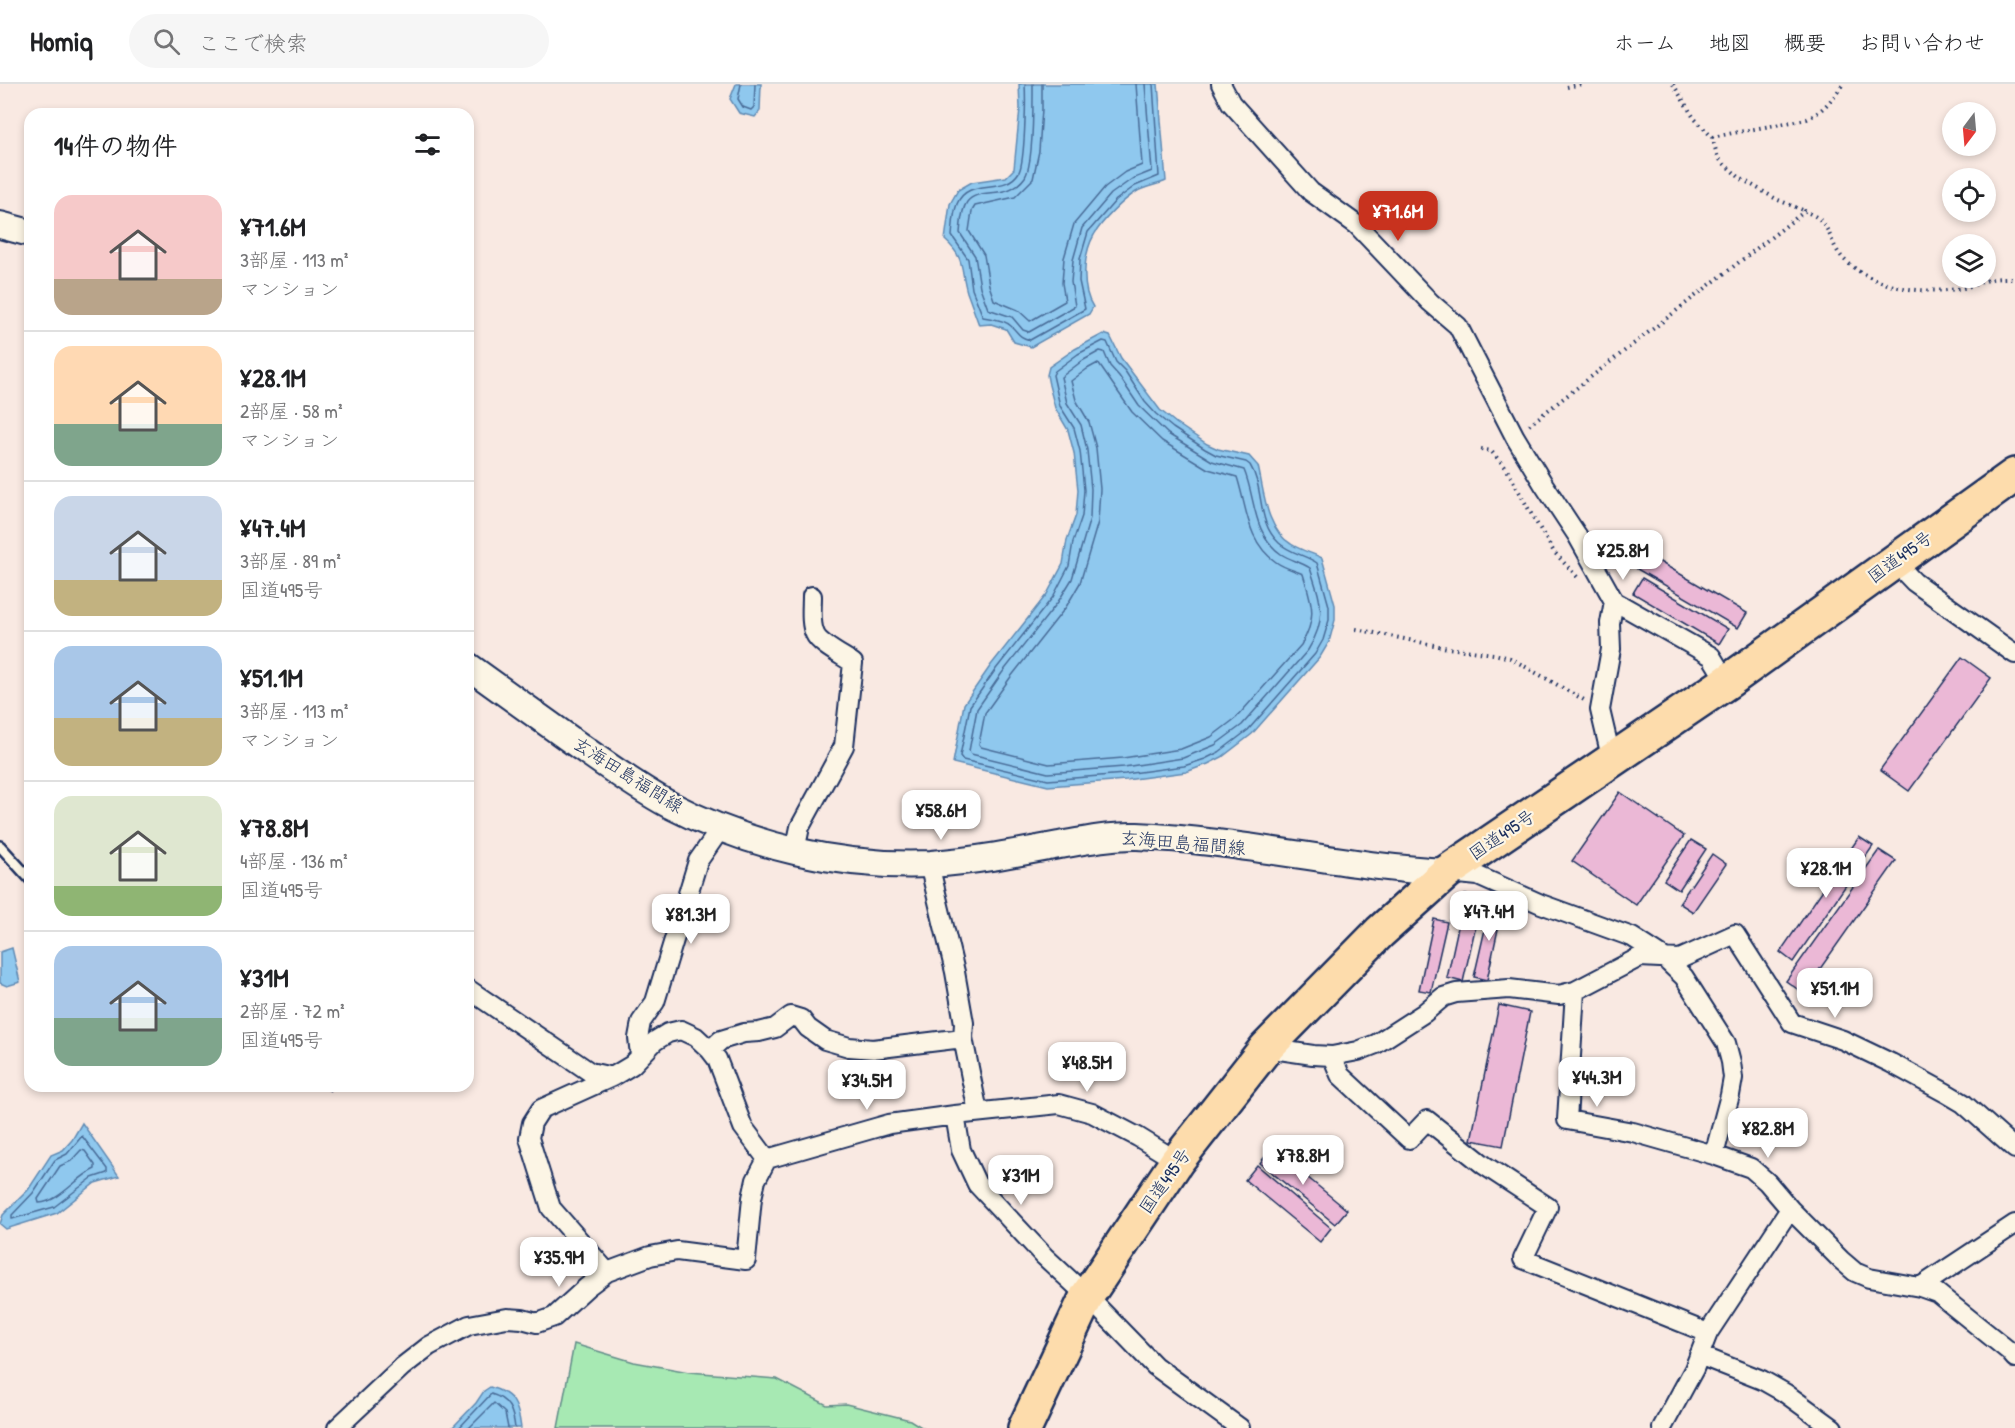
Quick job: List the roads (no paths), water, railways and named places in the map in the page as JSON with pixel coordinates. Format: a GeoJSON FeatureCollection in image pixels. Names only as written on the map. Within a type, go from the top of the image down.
{"type":"FeatureCollection","features":[{"type":"Feature","properties":{"kind":"highway","name":"国道495号"},"geometry":{"type":"LineString","coordinates":[[1024,1428],[1087,1296],[1177,1161],[1266,1048],[1380,932],[1447,872],[1727,682],[2015,475]]}},
{"type":"Feature","properties":{"kind":"main road"},"geometry":{"type":"LineString","coordinates":[[0,225],[24,231]]}},
{"type":"Feature","properties":{"kind":"main road","name":"玄海田島福間線"},"geometry":{"type":"LineString","coordinates":[[474,670],[619,773],[669,804],[721,828],[795,851],[834,859],[929,864],[974,860],[1105,837],[1135,836],[1186,840],[1399,870],[1447,872]]}},
{"type":"Feature","properties":{"kind":"street"},"geometry":{"type":"LineString","coordinates":[[1221,84],[1231,103],[1311,192],[1357,225],[1430,302],[1458,326],[1515,437],[1577,535],[1614,601],[1711,656],[1727,682]]}},
{"type":"Feature","properties":{"kind":"street"},"geometry":{"type":"LineString","coordinates":[[1894,561],[1914,582],[2015,654]]}},
{"type":"Feature","properties":{"kind":"street"},"geometry":{"type":"LineString","coordinates":[[795,851],[800,827],[844,746],[853,663],[828,647],[815,635],[812,596]]}},
{"type":"Feature","properties":{"kind":"street"},"geometry":{"type":"LineString","coordinates":[[1612,761],[1600,710],[1611,649],[1610,623],[1614,601]]}},
{"type":"Feature","properties":{"kind":"street"},"geometry":{"type":"LineString","coordinates":[[640,1055],[638,1038],[641,1022],[655,1002],[698,861],[721,828]]}},
{"type":"Feature","properties":{"kind":"street"},"geometry":{"type":"LineString","coordinates":[[929,864],[955,972],[964,1023],[963,1038],[978,1112]]}},
{"type":"Feature","properties":{"kind":"street"},"geometry":{"type":"LineString","coordinates":[[1447,872],[1478,876],[1541,903],[1632,937],[1663,957],[1684,977],[1726,1043],[1731,1062],[1733,1078],[1730,1095],[1714,1155]]}},
{"type":"Feature","properties":{"kind":"street"},"geometry":{"type":"LineString","coordinates":[[1266,1048],[1332,1056],[1358,1052],[1376,1044],[1424,1013],[1443,997],[1456,993],[1509,989],[1559,995],[1575,991],[1640,957],[1680,959],[1735,934],[1792,1023],[1843,1040],[1963,1102],[2015,1149]]}},
{"type":"Feature","properties":{"kind":"street"},"geometry":{"type":"LineString","coordinates":[[1575,991],[1567,1120],[1633,1132],[1751,1168],[1841,1260],[1856,1272],[1869,1278],[1920,1287],[1937,1293],[2015,1358]]}},
{"type":"Feature","properties":{"kind":"street"},"geometry":{"type":"LineString","coordinates":[[474,993],[590,1072],[612,1077]]}},
{"type":"Feature","properties":{"kind":"street"},"geometry":{"type":"LineString","coordinates":[[710,1050],[721,1040],[744,1033],[775,1028],[790,1016],[801,1019],[808,1028],[825,1040],[849,1047],[873,1049],[963,1038]]}},
{"type":"Feature","properties":{"kind":"street"},"geometry":{"type":"LineString","coordinates":[[607,1272],[551,1208],[529,1138],[532,1123],[541,1109],[612,1077],[632,1065],[655,1041],[668,1033],[681,1030],[696,1037],[717,1059],[743,1127],[767,1160]]}},
{"type":"Feature","properties":{"kind":"street"},"geometry":{"type":"LineString","coordinates":[[1332,1056],[1340,1075],[1409,1138],[1427,1120],[1484,1164],[1548,1207],[1523,1259],[1708,1333]]}},
{"type":"Feature","properties":{"kind":"street"},"geometry":{"type":"LineString","coordinates":[[337,1428],[402,1367],[429,1346],[469,1325],[507,1317],[537,1323],[554,1317],[607,1272],[650,1256],[676,1251],[746,1260],[752,1198],[756,1180],[767,1160],[889,1124],[1059,1104],[1092,1113],[1177,1161]]}},
{"type":"Feature","properties":{"kind":"street"},"geometry":{"type":"LineString","coordinates":[[955,1115],[961,1150],[977,1184],[1044,1256],[1087,1296],[1155,1366],[1240,1428]]}},
{"type":"Feature","properties":{"kind":"street"},"geometry":{"type":"LineString","coordinates":[[1662,1428],[1694,1369],[1708,1333],[1790,1209]]}},
{"type":"Feature","properties":{"kind":"street"},"geometry":{"type":"LineString","coordinates":[[1920,1287],[2015,1224]]}},
{"type":"Feature","properties":{"kind":"street"},"geometry":{"type":"LineString","coordinates":[[1699,1355],[1762,1380],[1785,1393],[1833,1428]]}},
{"type":"Feature","properties":{"kind":"lane"},"geometry":{"type":"LineString","coordinates":[[0,846],[24,872]]}},
{"type":"Feature","properties":{"kind":"water"},"geometry":{"type":"Polygon","coordinates":[[[736,84],[761,84],[760,111],[755,117],[739,113],[730,99],[736,84]]]}},
{"type":"Feature","properties":{"kind":"water"},"geometry":{"type":"Polygon","coordinates":[[[1019,84],[1158,84],[1166,181],[1136,192],[1107,218],[1094,235],[1090,243],[1085,271],[1089,300],[1093,307],[1089,314],[1031,347],[1014,342],[1006,329],[991,324],[979,325],[967,292],[959,258],[945,240],[950,204],[958,190],[972,182],[1006,177],[1014,169],[1020,108],[1019,84]]]}},
{"type":"Feature","properties":{"kind":"water"},"geometry":{"type":"Polygon","coordinates":[[[1103,334],[1110,336],[1121,358],[1160,410],[1207,444],[1249,456],[1258,466],[1267,509],[1276,529],[1291,544],[1322,558],[1335,605],[1335,620],[1329,642],[1320,657],[1252,734],[1222,757],[1186,772],[1126,780],[1048,786],[953,763],[964,704],[991,665],[1047,594],[1063,564],[1067,540],[1076,515],[1078,490],[1074,453],[1068,430],[1055,408],[1047,375],[1049,367],[1075,349],[1103,334]]]}},
{"type":"Feature","properties":{"kind":"water"},"geometry":{"type":"Polygon","coordinates":[[[12,948],[20,982],[7,986],[0,983],[0,952],[12,948]]]}},
{"type":"Feature","properties":{"kind":"water"},"geometry":{"type":"Polygon","coordinates":[[[82,1123],[119,1176],[95,1183],[57,1213],[6,1229],[0,1224],[3,1215],[28,1190],[51,1155],[63,1150],[72,1140],[82,1123]]]}},
{"type":"Feature","properties":{"kind":"water"},"geometry":{"type":"Polygon","coordinates":[[[490,1387],[510,1397],[516,1406],[521,1428],[452,1428],[484,1391],[490,1387]]]}}]}
